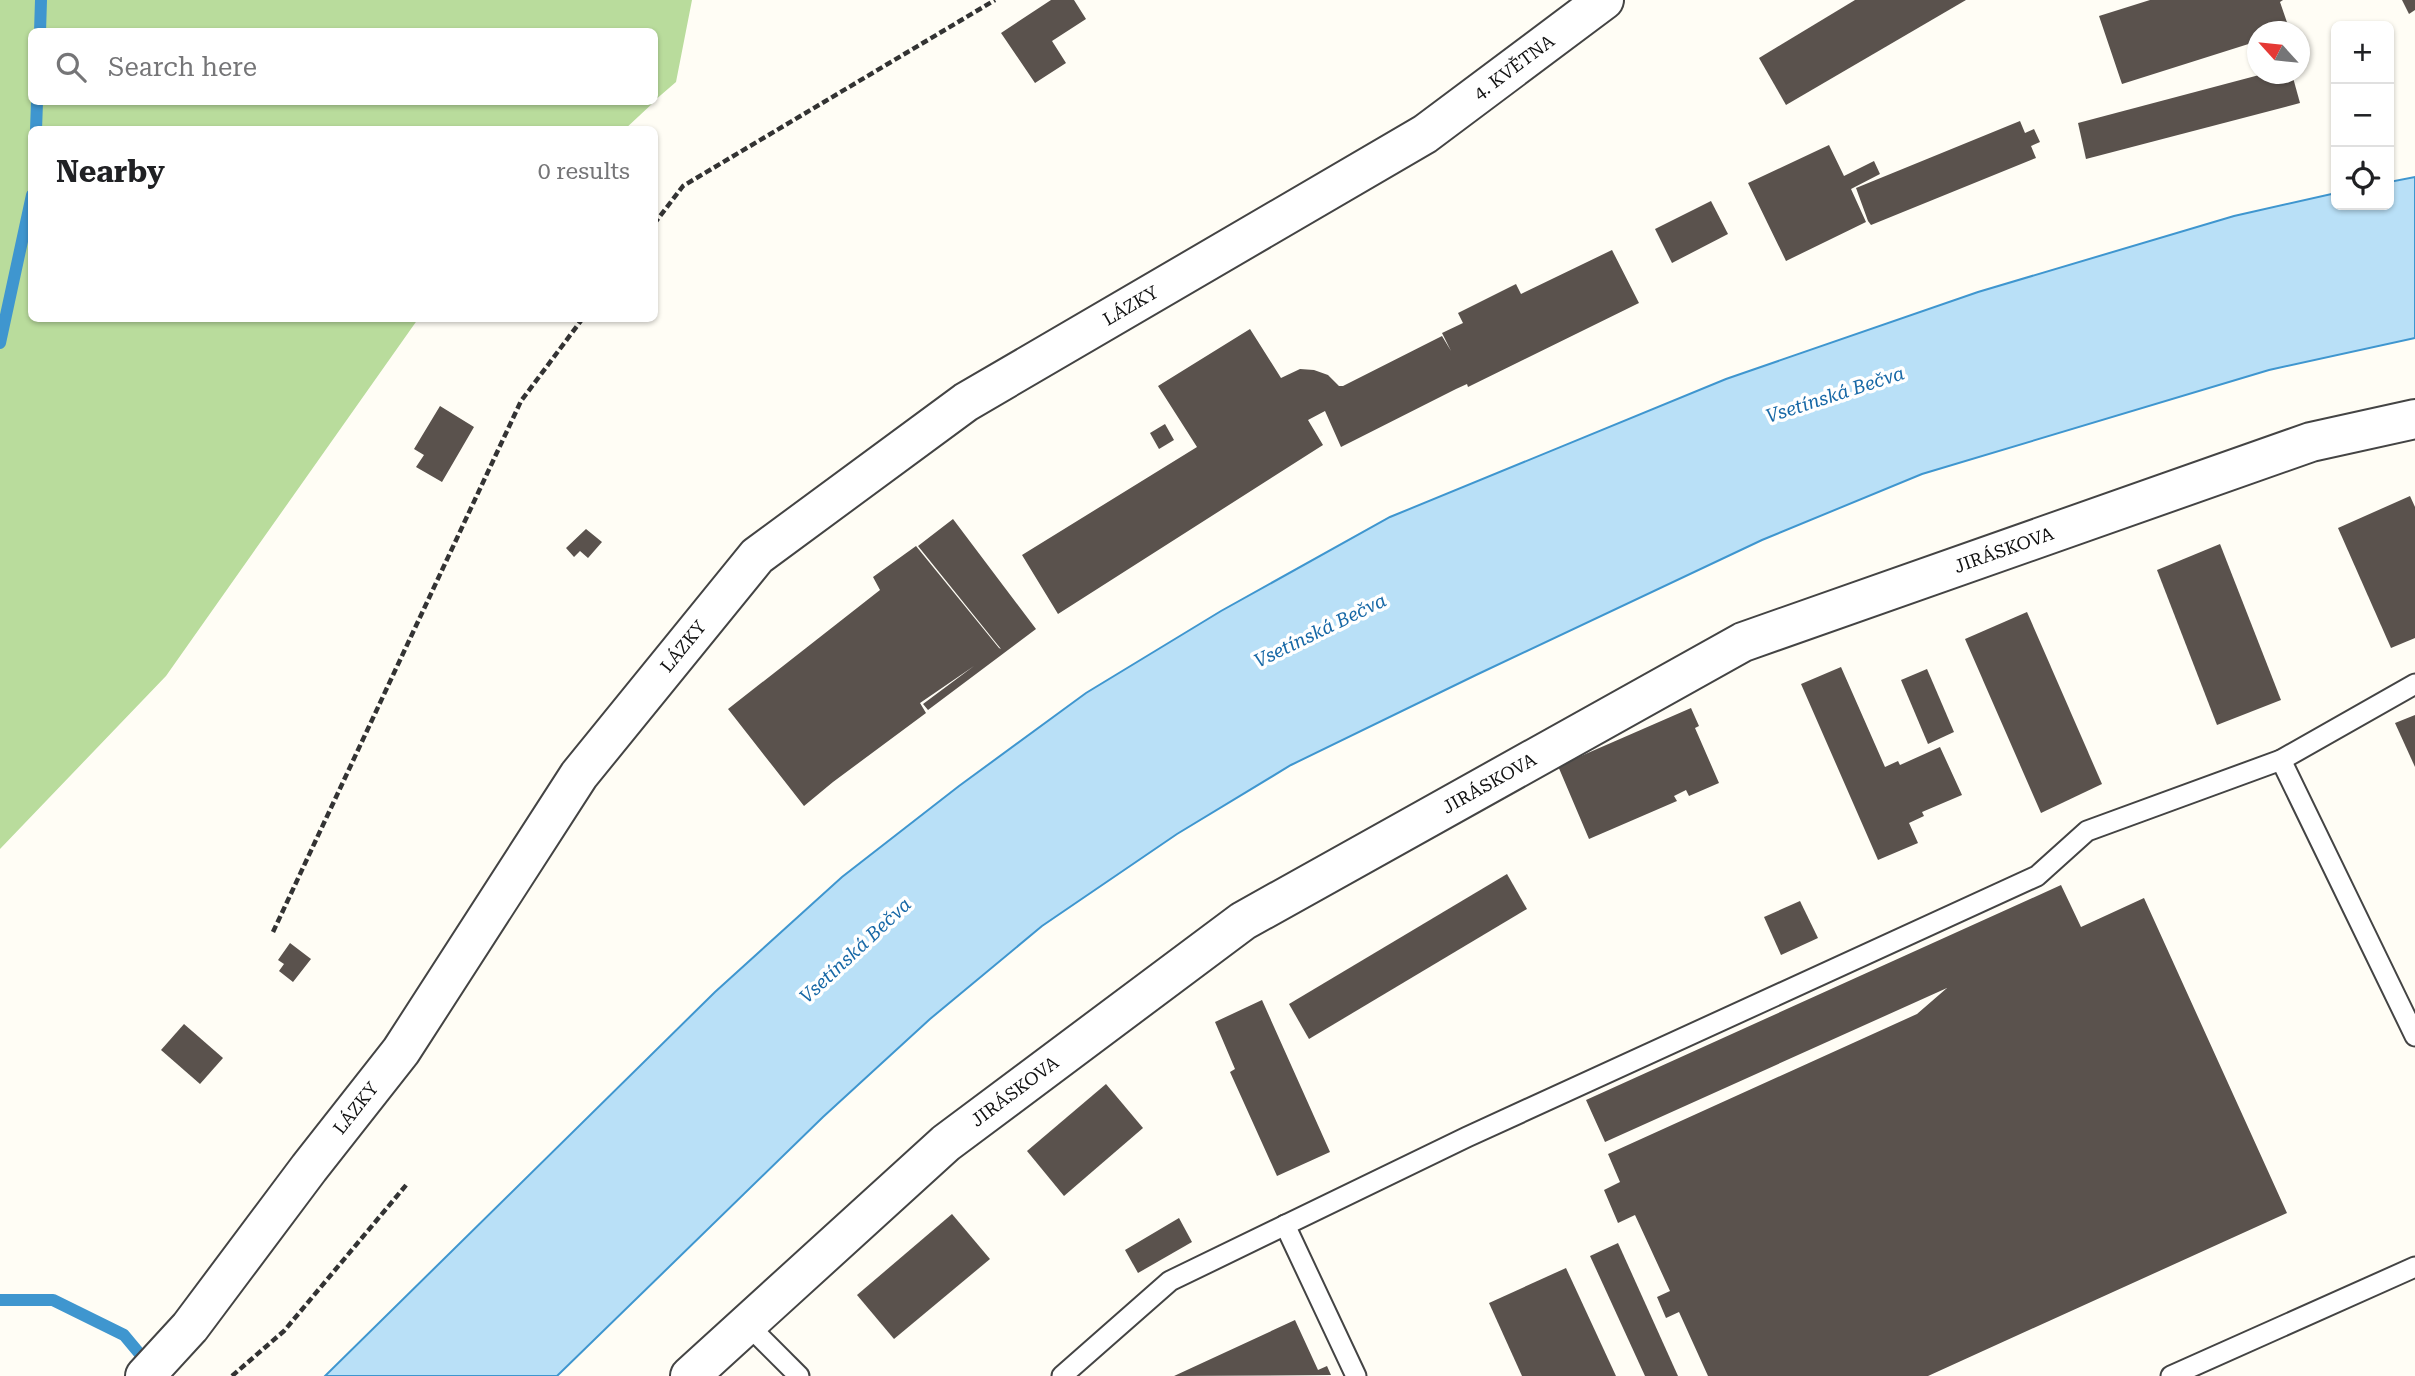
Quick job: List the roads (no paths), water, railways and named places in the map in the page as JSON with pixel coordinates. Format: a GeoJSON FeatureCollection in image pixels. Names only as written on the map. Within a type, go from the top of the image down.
{"type":"FeatureCollection","features":[{"type":"Feature","properties":{"kind":"street","name":"4. KVĚTNA"},"geometry":{"type":"LineString","coordinates":[[1424,134],[1604,0]]}},
{"type":"Feature","properties":{"kind":"street","name":"LÁZKY"},"geometry":{"type":"LineString","coordinates":[[157,1363],[190,1327],[401,1051],[579,775],[757,556],[966,402],[1424,134]]}},
{"type":"Feature","properties":{"kind":"street","name":"JIRÁSKOVA"},"geometry":{"type":"LineString","coordinates":[[690,1376],[946,1143],[1243,920],[1743,642],[2311,442],[2415,419]]}},
{"type":"Feature","properties":{"kind":"lane"},"geometry":{"type":"LineString","coordinates":[[1062,1376],[1170,1281],[1467,1137],[2037,876],[2087,831],[2281,760],[2415,684]]}},
{"type":"Feature","properties":{"kind":"lane"},"geometry":{"type":"LineString","coordinates":[[2281,760],[2415,1036]]}},
{"type":"Feature","properties":{"kind":"lane"},"geometry":{"type":"LineString","coordinates":[[1285,1225],[1356,1376]]}},
{"type":"Feature","properties":{"kind":"lane"},"geometry":{"type":"LineString","coordinates":[[2171,1376],[2415,1267]]}},
{"type":"Feature","properties":{"kind":"lane"},"geometry":{"type":"LineString","coordinates":[[747,1324],[799,1376]]}},
{"type":"Feature","properties":{"kind":"water","name":"Vsetínská Bečva"},"geometry":{"type":"Polygon","coordinates":[[[2415,177],[2415,338],[2269,370],[1922,474],[1762,540],[1291,765],[1177,834],[1042,926],[930,1019],[823,1117],[557,1376],[325,1376],[715,992],[842,877],[959,786],[1086,693],[1221,611],[1390,517],[1726,379],[1978,292],[2234,216],[2331,194],[2331,210],[2394,210],[2394,181],[2415,177]]]}},
{"type":"Feature","properties":{"kind":"waterway"},"geometry":{"type":"LineString","coordinates":[[40,28],[41,0]]}},
{"type":"Feature","properties":{"kind":"waterway"},"geometry":{"type":"LineString","coordinates":[[36,126],[37,105]]}},
{"type":"Feature","properties":{"kind":"waterway"},"geometry":{"type":"LineString","coordinates":[[0,343],[28,214]]}},
{"type":"Feature","properties":{"kind":"waterway"},"geometry":{"type":"LineString","coordinates":[[0,1300],[53,1300],[124,1335],[149,1365]]}}]}
